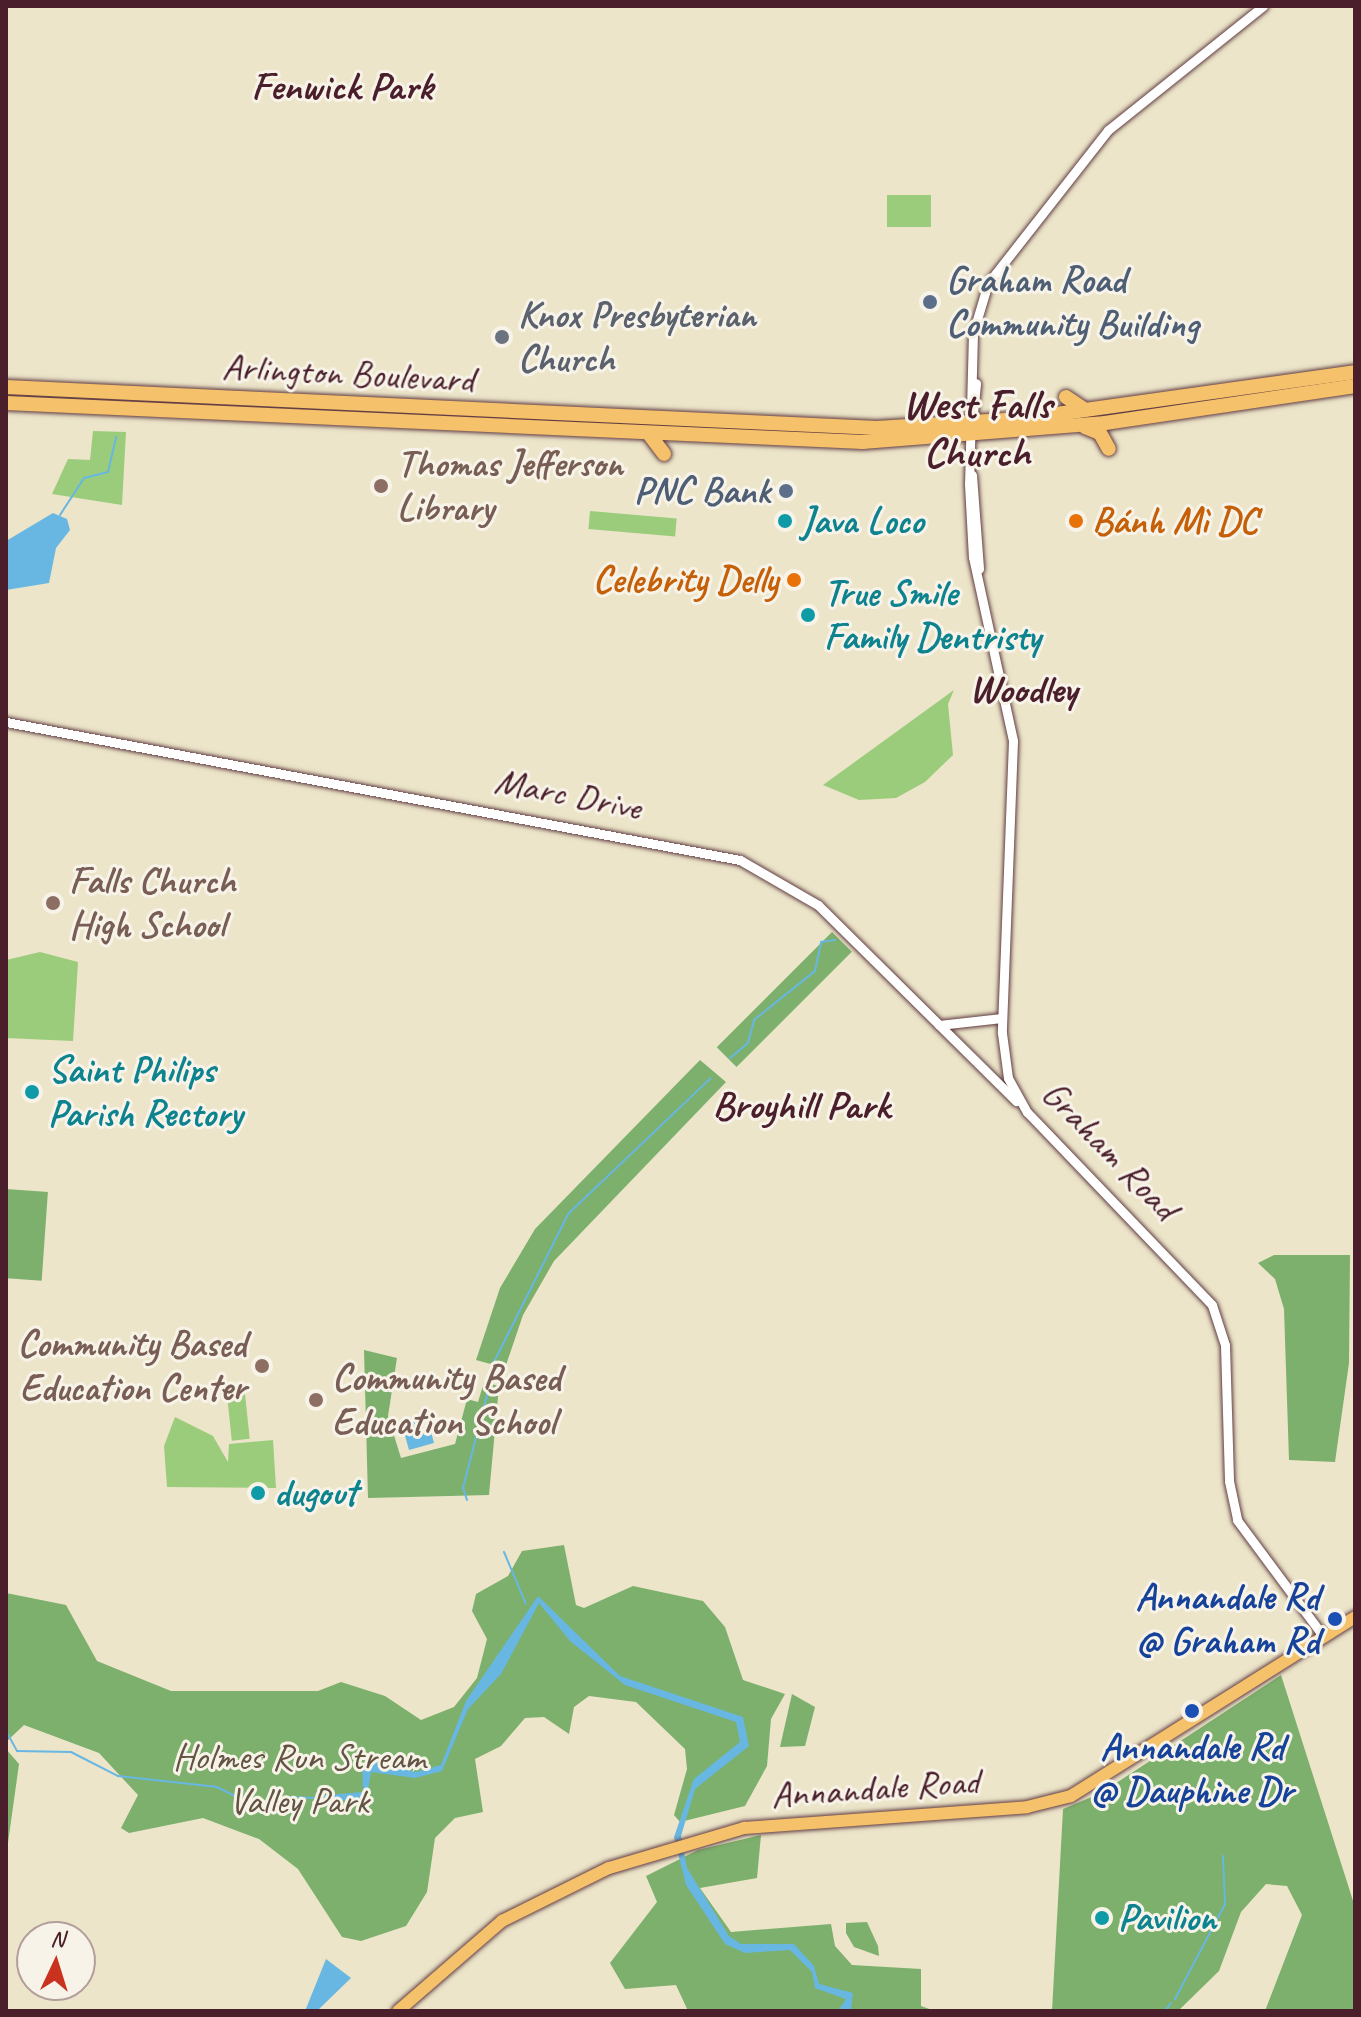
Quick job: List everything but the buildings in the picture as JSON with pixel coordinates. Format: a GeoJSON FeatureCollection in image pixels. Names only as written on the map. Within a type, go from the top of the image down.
{"type":"FeatureCollection","features":[{"type":"Feature","properties":{"kind":"highway","name":"Arlington Boulevard"},"geometry":{"type":"LineString","coordinates":[[6,387],[807,428],[972,430],[1355,372]]}},
{"type":"Feature","properties":{"kind":"highway","name":"Arlington Boulevard"},"geometry":{"type":"LineString","coordinates":[[6,403],[679,436],[1076,426],[1355,386]]}},
{"type":"Feature","properties":{"kind":"highway"},"geometry":{"type":"LineString","coordinates":[[1043,417],[1061,398],[1089,411]]}},
{"type":"Feature","properties":{"kind":"highway"},"geometry":{"type":"LineString","coordinates":[[1076,426],[1097,430],[1109,449]]}},
{"type":"Feature","properties":{"kind":"main road","name":"Annandale Road"},"geometry":{"type":"LineString","coordinates":[[398,2011],[538,1899],[679,1846],[765,1825],[1056,1801],[1103,1779],[1355,1617]]}},
{"type":"Feature","properties":{"kind":"street","name":"Graham Road"},"geometry":{"type":"LineString","coordinates":[[1263,6],[1108,130],[1066,175],[981,295],[973,375],[972,475],[979,569],[1014,763],[1002,1018],[1006,1070],[1027,1112],[1212,1305],[1225,1345],[1229,1481],[1237,1520],[1323,1636]]}},
{"type":"Feature","properties":{"kind":"street","name":"Marc Drive"},"geometry":{"type":"LineString","coordinates":[[6,722],[732,858],[805,895],[1027,1112]]}},
{"type":"Feature","properties":{"kind":"street"},"geometry":{"type":"LineString","coordinates":[[939,1025],[1002,1018]]}},
{"type":"Feature","properties":{"kind":"green space"},"geometry":{"type":"Polygon","coordinates":[[[887,195],[931,195],[931,227],[887,227],[887,195]]]}},
{"type":"Feature","properties":{"kind":"green space"},"geometry":{"type":"Polygon","coordinates":[[[93,431],[126,432],[122,505],[52,494],[68,459],[90,460],[93,431]]]}},
{"type":"Feature","properties":{"kind":"green space"},"geometry":{"type":"Polygon","coordinates":[[[590,511],[677,519],[675,537],[588,529],[590,511]]]}},
{"type":"Feature","properties":{"kind":"green space"},"geometry":{"type":"Polygon","coordinates":[[[954,690],[948,704],[953,755],[925,782],[896,798],[859,800],[823,785],[954,690]]]}},
{"type":"Feature","properties":{"kind":"green space"},"geometry":{"type":"Polygon","coordinates":[[[832,932],[852,952],[737,1067],[717,1047],[832,932]]]}},
{"type":"Feature","properties":{"kind":"green space"},"geometry":{"type":"Polygon","coordinates":[[[40,952],[78,962],[73,1041],[6,1038],[6,960],[40,952]]]}},
{"type":"Feature","properties":{"kind":"green space"},"geometry":{"type":"Polygon","coordinates":[[[700,1060],[726,1082],[554,1261],[523,1315],[505,1368],[476,1360],[500,1288],[535,1229],[700,1060]]]}},
{"type":"Feature","properties":{"kind":"green space"},"geometry":{"type":"Polygon","coordinates":[[[6,1189],[48,1192],[42,1281],[6,1278],[6,1189]]]}},
{"type":"Feature","properties":{"kind":"green space"},"geometry":{"type":"Polygon","coordinates":[[[1274,1255],[1350,1255],[1349,1363],[1335,1462],[1289,1460],[1284,1309],[1275,1279],[1258,1263],[1274,1255]]]}},
{"type":"Feature","properties":{"kind":"green space"},"geometry":{"type":"Polygon","coordinates":[[[364,1350],[397,1358],[388,1416],[401,1458],[455,1444],[467,1399],[478,1402],[484,1382],[499,1386],[489,1495],[368,1498],[364,1350]]]}},
{"type":"Feature","properties":{"kind":"green space"},"geometry":{"type":"Polygon","coordinates":[[[245,1394],[250,1439],[232,1441],[227,1396],[245,1394]]]}},
{"type":"Feature","properties":{"kind":"green space"},"geometry":{"type":"Polygon","coordinates":[[[175,1417],[213,1436],[228,1462],[229,1444],[273,1440],[276,1488],[167,1487],[164,1446],[175,1417]]]}},
{"type":"Feature","properties":{"kind":"green space","name":"Holmes Run Stream Valley Park"},"geometry":{"type":"Polygon","coordinates":[[[564,1545],[576,1605],[584,1608],[633,1586],[703,1601],[725,1627],[743,1680],[785,1694],[771,1719],[767,1766],[745,1806],[680,1822],[674,1815],[687,1769],[685,1749],[636,1702],[589,1696],[574,1707],[569,1734],[544,1717],[525,1718],[501,1746],[475,1759],[483,1812],[455,1818],[435,1838],[427,1892],[406,1926],[361,1941],[342,1937],[298,1869],[259,1839],[203,1818],[129,1833],[121,1828],[138,1795],[99,1753],[24,1725],[6,1742],[6,1593],[66,1605],[97,1661],[171,1691],[318,1691],[341,1682],[385,1696],[421,1720],[454,1707],[477,1678],[487,1639],[472,1611],[476,1594],[508,1576],[522,1551],[564,1545]]]}},
{"type":"Feature","properties":{"kind":"green space"},"geometry":{"type":"Polygon","coordinates":[[[1281,1675],[1355,1907],[1355,2011],[1265,2011],[1302,1915],[1287,1886],[1266,1884],[1241,1912],[1219,1971],[1178,2011],[1052,2011],[1063,1809],[1101,1793],[1281,1675]]]}},
{"type":"Feature","properties":{"kind":"green space"},"geometry":{"type":"Polygon","coordinates":[[[792,1694],[815,1707],[805,1746],[780,1747],[792,1694]]]}},
{"type":"Feature","properties":{"kind":"green space"},"geometry":{"type":"Polygon","coordinates":[[[6,1749],[19,1764],[6,1857],[6,1749]]]}},
{"type":"Feature","properties":{"kind":"green space"},"geometry":{"type":"Polygon","coordinates":[[[761,1835],[757,1878],[700,1888],[731,1932],[831,1924],[835,1946],[852,1965],[921,1969],[921,2006],[935,2011],[688,2011],[676,1985],[625,1989],[610,1963],[657,1902],[646,1876],[698,1850],[761,1835]]]}},
{"type":"Feature","properties":{"kind":"green space"},"geometry":{"type":"Polygon","coordinates":[[[867,1922],[879,1956],[854,1947],[846,1933],[846,1923],[867,1922]]]}},
{"type":"Feature","properties":{"kind":"water"},"geometry":{"type":"Polygon","coordinates":[[[53,513],[67,519],[70,530],[56,548],[49,583],[6,590],[6,541],[53,513]]]}},
{"type":"Feature","properties":{"kind":"water"},"geometry":{"type":"Polygon","coordinates":[[[423,1420],[421,1434],[431,1432],[434,1443],[409,1450],[402,1425],[423,1420]]]}},
{"type":"Feature","properties":{"kind":"water"},"geometry":{"type":"Polygon","coordinates":[[[538,1596],[620,1676],[743,1717],[749,1746],[695,1789],[681,1836],[687,1868],[729,1936],[741,1944],[794,1944],[814,1966],[819,1984],[853,1993],[851,2010],[838,2011],[846,1999],[815,1988],[812,1972],[790,1950],[745,1953],[725,1944],[686,1885],[674,1837],[694,1779],[740,1742],[736,1722],[625,1685],[570,1641],[539,1603],[501,1674],[468,1709],[442,1771],[415,1778],[371,1772],[367,1797],[356,1802],[315,1796],[363,1792],[362,1766],[373,1761],[416,1772],[441,1765],[466,1701],[538,1596]]]}},
{"type":"Feature","properties":{"kind":"water"},"geometry":{"type":"Polygon","coordinates":[[[326,1959],[351,1978],[317,2011],[305,2011],[326,1959]]]}},
{"type":"Feature","properties":{"kind":"waterway"},"geometry":{"type":"LineString","coordinates":[[60,515],[84,478],[108,472],[116,437]]}},
{"type":"Feature","properties":{"kind":"waterway"},"geometry":{"type":"LineString","coordinates":[[730,1058],[748,1043],[754,1020],[815,971],[821,942],[835,940]]}},
{"type":"Feature","properties":{"kind":"waterway"},"geometry":{"type":"LineString","coordinates":[[494,1362],[568,1214],[711,1078]]}},
{"type":"Feature","properties":{"kind":"waterway"},"geometry":{"type":"LineString","coordinates":[[467,1500],[463,1488],[491,1380]]}},
{"type":"Feature","properties":{"kind":"waterway"},"geometry":{"type":"LineString","coordinates":[[504,1552],[526,1604]]}},
{"type":"Feature","properties":{"kind":"waterway"},"geometry":{"type":"LineString","coordinates":[[6,1731],[17,1751],[71,1752],[118,1776],[217,1787],[258,1808],[288,1797],[315,1798]]}},
{"type":"Feature","properties":{"kind":"waterway"},"geometry":{"type":"LineString","coordinates":[[1175,1999],[1225,1904],[1223,1856]]}},
{"type":"Feature","properties":{"kind":"waterway"},"geometry":{"type":"LineString","coordinates":[[1165,2011],[1171,2003]]}},
{"type":"Feature","properties":{"kind":"place","name":"Graham Road Community Building"},"geometry":{"type":"Point","coordinates":[930,302]}},
{"type":"Feature","properties":{"kind":"place","name":"Knox Presbyterian Church"},"geometry":{"type":"Point","coordinates":[502,337]}},
{"type":"Feature","properties":{"kind":"place","name":"Thomas Jefferson Library"},"geometry":{"type":"Point","coordinates":[381,486]}},
{"type":"Feature","properties":{"kind":"place","name":"PNC Bank"},"geometry":{"type":"Point","coordinates":[786,491]}},
{"type":"Feature","properties":{"kind":"place","name":"Java Loco"},"geometry":{"type":"Point","coordinates":[785,521]}},
{"type":"Feature","properties":{"kind":"place","name":"Bánh Mì DC"},"geometry":{"type":"Point","coordinates":[1076,521]}},
{"type":"Feature","properties":{"kind":"place","name":"Celebrity Delly"},"geometry":{"type":"Point","coordinates":[794,580]}},
{"type":"Feature","properties":{"kind":"place","name":"True Smile Family Dentristy"},"geometry":{"type":"Point","coordinates":[808,615]}},
{"type":"Feature","properties":{"kind":"place","name":"Falls Church High School"},"geometry":{"type":"Point","coordinates":[53,903]}},
{"type":"Feature","properties":{"kind":"place","name":"Saint Philips Parish Rectory"},"geometry":{"type":"Point","coordinates":[32,1092]}},
{"type":"Feature","properties":{"kind":"place","name":"Community Based Education Center"},"geometry":{"type":"Point","coordinates":[262,1366]}},
{"type":"Feature","properties":{"kind":"place","name":"Community Based Education School"},"geometry":{"type":"Point","coordinates":[316,1400]}},
{"type":"Feature","properties":{"kind":"place","name":"dugout"},"geometry":{"type":"Point","coordinates":[258,1493]}},
{"type":"Feature","properties":{"kind":"place","name":"Annandale Rd @ Graham Rd"},"geometry":{"type":"Point","coordinates":[1335,1619]}},
{"type":"Feature","properties":{"kind":"place","name":"Annandale Rd @ Dauphine Dr"},"geometry":{"type":"Point","coordinates":[1192,1711]}},
{"type":"Feature","properties":{"kind":"place","name":"Pavilion"},"geometry":{"type":"Point","coordinates":[1102,1918]}},
{"type":"Feature","properties":{"kind":"district","name":"Fenwick Park"},"geometry":{"type":"Point","coordinates":[342,86]}},
{"type":"Feature","properties":{"kind":"district","name":"West Falls Church"},"geometry":{"type":"Point","coordinates":[977,429]}},
{"type":"Feature","properties":{"kind":"district","name":"Woodley"},"geometry":{"type":"Point","coordinates":[1023,689]}},
{"type":"Feature","properties":{"kind":"district","name":"Broyhill Park"},"geometry":{"type":"Point","coordinates":[801,1105]}}]}
